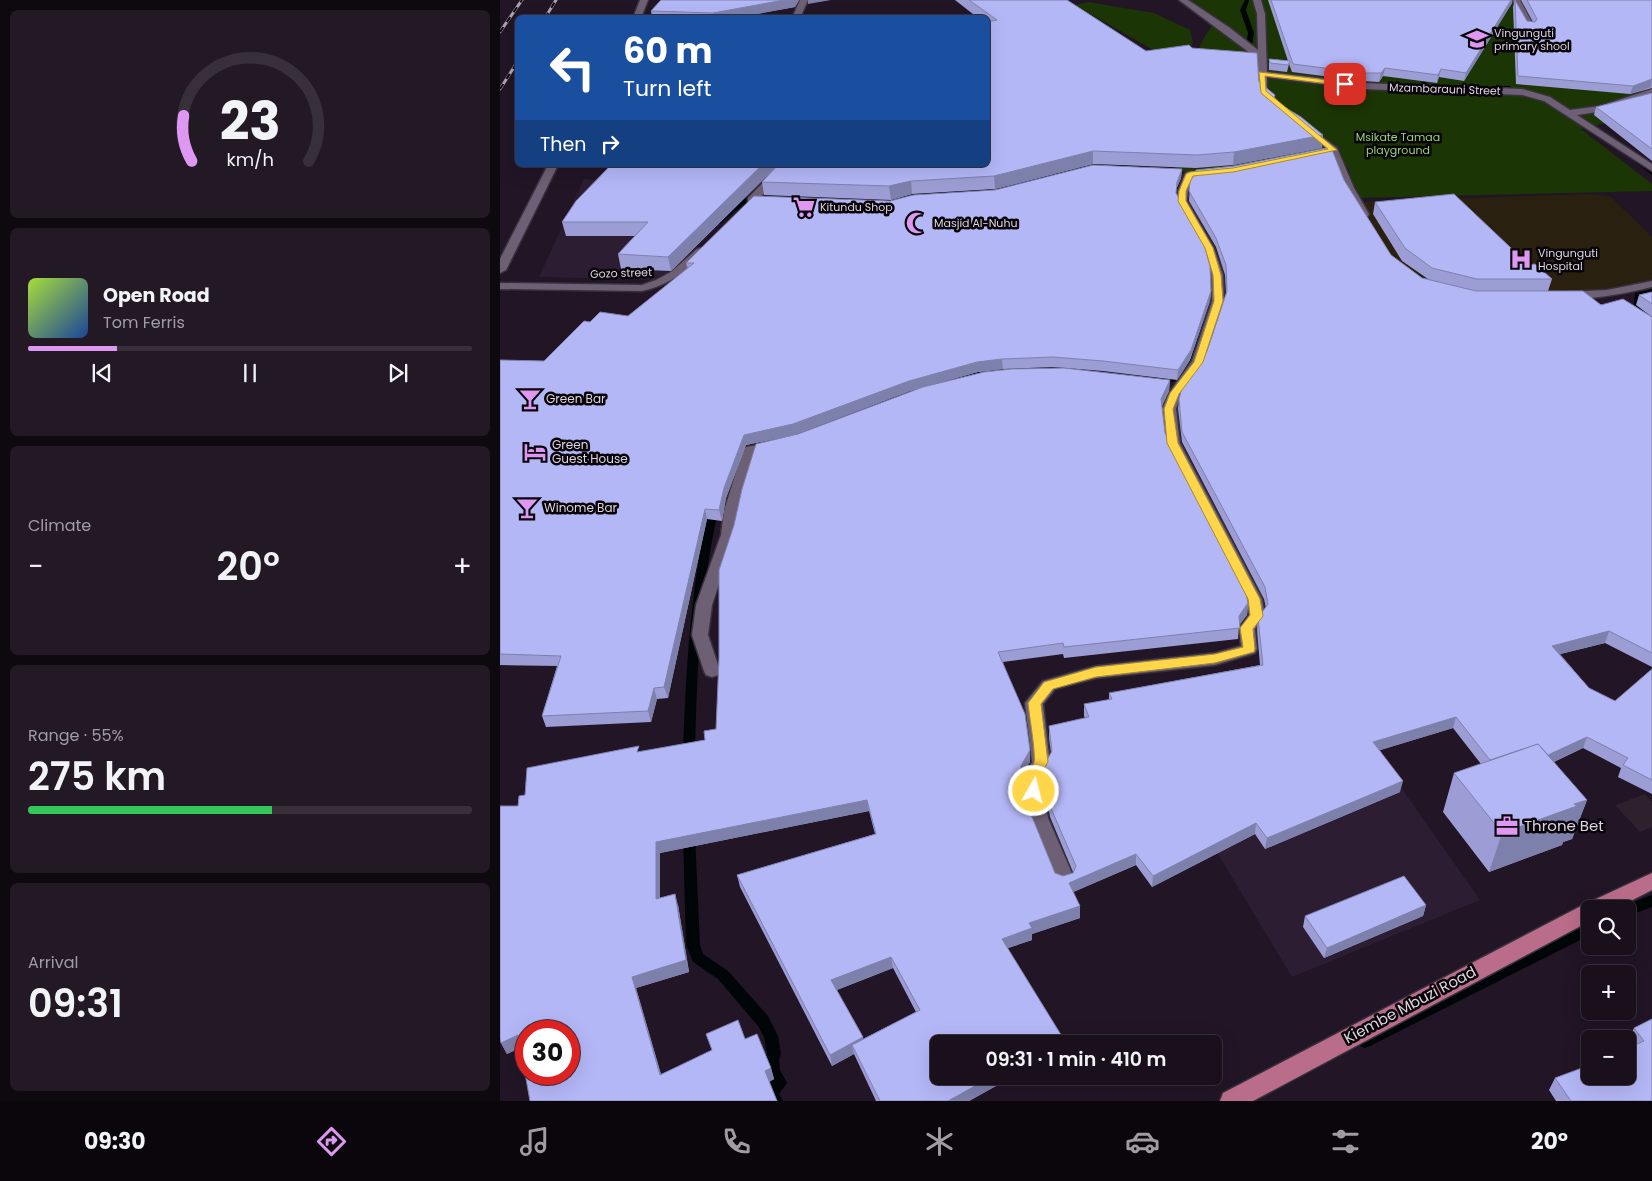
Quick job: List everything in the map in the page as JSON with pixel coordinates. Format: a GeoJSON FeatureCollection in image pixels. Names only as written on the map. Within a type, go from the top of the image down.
{"type":"FeatureCollection","features":[{"type":"Feature","properties":{"kind":"main road"},"geometry":{"type":"LineString","coordinates":[[1614,900],[1652,882]]}},
{"type":"Feature","properties":{"kind":"main road","name":"Kiembe Mbuzi Road"},"geometry":{"type":"LineString","coordinates":[[1231,1101],[1581,916]]}},
{"type":"Feature","properties":{"kind":"street"},"geometry":{"type":"LineString","coordinates":[[638,15],[644,0]]}},
{"type":"Feature","properties":{"kind":"street"},"geometry":{"type":"LineString","coordinates":[[797,15],[804,0]]}},
{"type":"Feature","properties":{"kind":"street"},"geometry":{"type":"LineString","coordinates":[[1183,0],[1227,30],[1261,57]]}},
{"type":"Feature","properties":{"kind":"street"},"geometry":{"type":"LineString","coordinates":[[1257,0],[1261,14],[1261,74],[1263,92],[1284,110]]}},
{"type":"Feature","properties":{"kind":"street"},"geometry":{"type":"LineString","coordinates":[[1516,0],[1530,26]]}},
{"type":"Feature","properties":{"kind":"street","name":"Mzambarauni Street"},"geometry":{"type":"LineString","coordinates":[[1261,74],[1362,86],[1522,92],[1547,99],[1652,168]]}},
{"type":"Feature","properties":{"kind":"street"},"geometry":{"type":"LineString","coordinates":[[1568,113],[1601,109],[1652,92]]}},
{"type":"Feature","properties":{"kind":"street"},"geometry":{"type":"LineString","coordinates":[[1298,120],[1334,150],[1349,188],[1372,226]]}},
{"type":"Feature","properties":{"kind":"street"},"geometry":{"type":"LineString","coordinates":[[1315,154],[1334,150]]}},
{"type":"Feature","properties":{"kind":"street"},"geometry":{"type":"LineString","coordinates":[[500,270],[552,167]]}},
{"type":"Feature","properties":{"kind":"street"},"geometry":{"type":"LineString","coordinates":[[753,203],[783,167]]}},
{"type":"Feature","properties":{"kind":"street"},"geometry":{"type":"LineString","coordinates":[[1179,174],[1206,173]]}},
{"type":"Feature","properties":{"kind":"street"},"geometry":{"type":"LineString","coordinates":[[1064,878],[1039,818],[1032,777],[1041,762],[1034,703],[1049,685],[1096,672],[1215,659],[1249,649],[1246,628],[1257,616],[1254,599],[1173,443],[1168,409],[1174,393],[1182,386],[1198,362],[1218,301],[1217,275],[1209,248],[1182,201],[1185,182],[1190,174],[1194,174]]}},
{"type":"Feature","properties":{"kind":"street","name":"Gozo street"},"geometry":{"type":"LineString","coordinates":[[500,286],[642,288],[658,285],[678,274],[711,240]]}},
{"type":"Feature","properties":{"kind":"street"},"geometry":{"type":"LineString","coordinates":[[1554,295],[1607,293],[1652,284]]}},
{"type":"Feature","properties":{"kind":"street"},"geometry":{"type":"LineString","coordinates":[[1607,293],[1622,304]]}},
{"type":"Feature","properties":{"kind":"street"},"geometry":{"type":"LineString","coordinates":[[1164,384],[1182,386]]}},
{"type":"Feature","properties":{"kind":"street"},"geometry":{"type":"LineString","coordinates":[[712,672],[700,636],[704,605],[728,535],[731,511],[749,453],[751,450],[765,449],[784,444]]}},
{"type":"Feature","properties":{"kind":"shaded area"},"geometry":{"type":"Polygon","coordinates":[[[584,179],[741,197],[668,272],[652,280],[539,277],[584,179]]]}},
{"type":"Feature","properties":{"kind":"shaded area","name":"Vingunguti Hospital"},"geometry":{"type":"Polygon","coordinates":[[[1586,194],[1610,196],[1652,237],[1652,280],[1625,288],[1489,299],[1404,286],[1360,202],[1586,194]]]}},
{"type":"Feature","properties":{"kind":"shaded area"},"geometry":{"type":"Polygon","coordinates":[[[1372,746],[1480,900],[1292,977],[1194,814],[1372,746]]]}},
{"type":"Feature","properties":{"kind":"shaded area"},"geometry":{"type":"Polygon","coordinates":[[[1645,794],[1652,802],[1652,827],[1640,832],[1615,805],[1645,794]]]}},
{"type":"Feature","properties":{"kind":"green space","name":"Msikate Tamaa playground"},"geometry":{"type":"Polygon","coordinates":[[[1179,0],[1574,0],[1610,76],[1652,88],[1652,92],[1614,121],[1581,129],[1652,184],[1652,191],[1357,198],[1348,167],[1242,184],[1189,176],[1166,161],[1192,67],[1206,34],[1214,25],[1179,0]]]}},
{"type":"Feature","properties":{"kind":"green space"},"geometry":{"type":"Polygon","coordinates":[[[1088,2],[1154,13],[1190,30],[1193,43],[1188,54],[1162,55],[1075,5],[1088,2]]]}},
{"type":"Feature","properties":{"kind":"building"},"geometry":{"type":"Polygon","coordinates":[[[661,0],[784,0],[713,13],[651,11],[661,0]]]}},
{"type":"Feature","properties":{"kind":"building"},"geometry":{"type":"Polygon","coordinates":[[[969,0],[1067,0],[1146,51],[1189,45],[1192,48],[1257,53],[1259,82],[1275,95],[1273,100],[1301,117],[1323,135],[1234,152],[1197,155],[1093,151],[994,176],[911,181],[889,186],[762,182],[776,167],[990,167],[990,22],[997,20],[969,0]]]}},
{"type":"Feature","properties":{"kind":"building"},"geometry":{"type":"Polygon","coordinates":[[[1271,0],[1511,0],[1466,73],[1441,69],[1438,75],[1385,68],[1381,73],[1363,73],[1293,64],[1271,0]]]}},
{"type":"Feature","properties":{"kind":"building"},"geometry":{"type":"Polygon","coordinates":[[[1515,0],[1527,21],[1535,22],[1537,19],[1527,0],[1652,0],[1652,79],[1633,86],[1518,76],[1515,0]]]}},
{"type":"Feature","properties":{"kind":"building"},"geometry":{"type":"Polygon","coordinates":[[[1269,59],[1290,61],[1288,65],[1270,63],[1269,59]]]}},
{"type":"Feature","properties":{"kind":"building"},"geometry":{"type":"Polygon","coordinates":[[[1652,93],[1652,149],[1596,107],[1652,93]]]}},
{"type":"Feature","properties":{"kind":"building"},"geometry":{"type":"Polygon","coordinates":[[[1331,147],[1344,180],[1391,255],[1422,278],[1476,291],[1583,291],[1601,305],[1623,299],[1652,317],[1652,653],[1609,631],[1552,646],[1589,688],[1615,701],[1652,669],[1652,780],[1623,765],[1628,758],[1587,737],[1548,755],[1538,744],[1490,760],[1456,717],[1373,742],[1403,781],[1267,838],[1256,823],[1153,876],[1136,854],[1069,883],[1080,906],[1029,923],[1032,928],[1002,939],[1061,1035],[930,1035],[930,1085],[977,1085],[948,1101],[880,1101],[852,1045],[920,1010],[891,957],[831,980],[863,1037],[830,1055],[737,875],[876,834],[867,800],[656,842],[656,899],[675,894],[686,960],[632,977],[660,1075],[712,1050],[706,1034],[738,1020],[745,1039],[757,1034],[771,1068],[765,1071],[777,1101],[530,1101],[527,1085],[580,1085],[580,1020],[515,1020],[515,1036],[501,1043],[500,806],[518,806],[519,796],[525,795],[527,768],[639,746],[637,752],[705,740],[704,731],[716,729],[719,659],[719,570],[734,525],[742,489],[756,444],[798,434],[923,387],[984,372],[1011,369],[1064,368],[1170,380],[1161,399],[1165,433],[1245,588],[1248,603],[1239,616],[1240,628],[1064,647],[1063,643],[998,652],[1025,714],[1030,750],[1021,766],[1028,807],[1055,873],[1063,876],[1073,873],[1076,866],[1050,806],[1043,767],[1052,751],[1049,726],[1089,717],[1084,704],[1112,699],[1109,693],[1263,665],[1258,618],[1268,604],[1265,587],[1182,432],[1179,399],[1183,384],[1207,351],[1227,291],[1226,265],[1216,238],[1189,191],[1190,182],[1196,170],[1234,166],[1331,147]]]}},
{"type":"Feature","properties":{"kind":"building"},"geometry":{"type":"Polygon","coordinates":[[[1093,165],[1182,169],[1177,182],[1176,193],[1203,240],[1210,266],[1211,291],[1191,350],[1178,370],[1053,357],[977,362],[909,381],[793,424],[744,435],[724,488],[719,510],[705,509],[664,687],[654,688],[648,711],[542,716],[561,656],[500,654],[500,360],[544,361],[584,321],[590,322],[600,312],[628,316],[694,263],[686,263],[754,196],[890,201],[913,195],[995,190],[1093,165]]]}},
{"type":"Feature","properties":{"kind":"building"},"geometry":{"type":"Polygon","coordinates":[[[609,167],[760,167],[668,257],[618,254],[648,222],[562,222],[576,201],[609,167]]]}},
{"type":"Feature","properties":{"kind":"building"},"geometry":{"type":"Polygon","coordinates":[[[1454,194],[1529,265],[1535,264],[1552,279],[1477,279],[1432,268],[1405,248],[1375,202],[1454,194]]]}},
{"type":"Feature","properties":{"kind":"building"},"geometry":{"type":"Polygon","coordinates":[[[1652,292],[1652,304],[1639,295],[1652,292]]]}},
{"type":"Feature","properties":{"kind":"building"},"geometry":{"type":"Polygon","coordinates":[[[1538,744],[1587,800],[1574,804],[1577,806],[1502,833],[1454,773],[1538,744]]]}},
{"type":"Feature","properties":{"kind":"building"},"geometry":{"type":"Polygon","coordinates":[[[1404,876],[1426,905],[1327,948],[1305,916],[1404,876]]]}},
{"type":"Feature","properties":{"kind":"building"},"geometry":{"type":"Polygon","coordinates":[[[1652,1019],[1652,1101],[1571,1101],[1555,1078],[1581,1068],[1581,1085],[1636,1085],[1636,1044],[1644,1041],[1634,1028],[1652,1019]]]}},
{"type":"Feature","properties":{"kind":"waterway"},"geometry":{"type":"LineString","coordinates":[[1247,0],[1243,10],[1251,33],[1248,54]]}},
{"type":"Feature","properties":{"kind":"waterway"},"geometry":{"type":"LineString","coordinates":[[1493,88],[1510,88]]}},
{"type":"Feature","properties":{"kind":"waterway"},"geometry":{"type":"LineString","coordinates":[[1628,154],[1652,173]]}},
{"type":"Feature","properties":{"kind":"waterway"},"geometry":{"type":"LineString","coordinates":[[1042,179],[1091,168],[1115,166],[1141,168]]}},
{"type":"Feature","properties":{"kind":"waterway"},"geometry":{"type":"LineString","coordinates":[[1177,205],[1174,200],[1182,184],[1187,179]]}},
{"type":"Feature","properties":{"kind":"waterway"},"geometry":{"type":"LineString","coordinates":[[883,204],[902,197],[919,194],[1007,189]]}},
{"type":"Feature","properties":{"kind":"waterway"},"geometry":{"type":"LineString","coordinates":[[718,223],[757,191]]}},
{"type":"Feature","properties":{"kind":"waterway"},"geometry":{"type":"LineString","coordinates":[[1652,291],[1638,295],[1637,310],[1652,322]]}},
{"type":"Feature","properties":{"kind":"waterway"},"geometry":{"type":"LineString","coordinates":[[1150,378],[1183,380],[1200,339]]}},
{"type":"Feature","properties":{"kind":"waterway"},"geometry":{"type":"LineString","coordinates":[[922,388],[962,377],[979,375]]}},
{"type":"Feature","properties":{"kind":"waterway"},"geometry":{"type":"LineString","coordinates":[[864,411],[897,397]]}},
{"type":"Feature","properties":{"kind":"waterway"},"geometry":{"type":"LineString","coordinates":[[689,755],[692,661],[697,599],[714,507]]}},
{"type":"Feature","properties":{"kind":"waterway"},"geometry":{"type":"LineString","coordinates":[[689,835],[693,945],[698,958],[723,975],[763,1021],[771,1036],[774,1054],[772,1059],[773,1072],[780,1083],[771,1092],[775,1101]]}},
{"type":"Feature","properties":{"kind":"waterway"},"geometry":{"type":"LineString","coordinates":[[1636,907],[1652,901]]}},
{"type":"Feature","properties":{"kind":"waterway"},"geometry":{"type":"LineString","coordinates":[[1365,1041],[1581,933]]}},
{"type":"Feature","properties":{"kind":"railway"},"geometry":{"type":"LineString","coordinates":[[500,32],[522,0]]}},
{"type":"Feature","properties":{"kind":"railway"},"geometry":{"type":"LineString","coordinates":[[547,15],[556,0]]}},
{"type":"Feature","properties":{"kind":"railway"},"geometry":{"type":"LineString","coordinates":[[500,89],[515,66]]}},
{"type":"Feature","properties":{"kind":"place","name":"Vingunguti primary shool"},"geometry":{"type":"Point","coordinates":[1477,39]}},
{"type":"Feature","properties":{"kind":"place","name":"Kitundu Shop"},"geometry":{"type":"Point","coordinates":[804,207]}},
{"type":"Feature","properties":{"kind":"place","name":"Masjid Al-Nuhu"},"geometry":{"type":"Point","coordinates":[917,223]}},
{"type":"Feature","properties":{"kind":"place","name":"Vingunguti Hospital"},"geometry":{"type":"Point","coordinates":[1521,259]}},
{"type":"Feature","properties":{"kind":"place","name":"Green Bar"},"geometry":{"type":"Point","coordinates":[530,399]}},
{"type":"Feature","properties":{"kind":"place","name":"Green Guest House"},"geometry":{"type":"Point","coordinates":[535,452]}},
{"type":"Feature","properties":{"kind":"place","name":"Winome Bar"},"geometry":{"type":"Point","coordinates":[527,508]}},
{"type":"Feature","properties":{"kind":"place","name":"Throne Bet"},"geometry":{"type":"Point","coordinates":[1507,826]}},
{"type":"Feature","properties":{"kind":"route"},"geometry":{"type":"LineString","coordinates":[[1034,791],[1032,777],[1041,762],[1034,703],[1049,685],[1096,672],[1215,659],[1249,649],[1246,628],[1257,616],[1254,599],[1173,443],[1168,409],[1174,393],[1182,386],[1198,362],[1218,301],[1217,275],[1209,248],[1186,211],[1182,201],[1183,191],[1185,182],[1190,174],[1233,170],[1334,150],[1263,92],[1261,74],[1345,84]]}}]}
